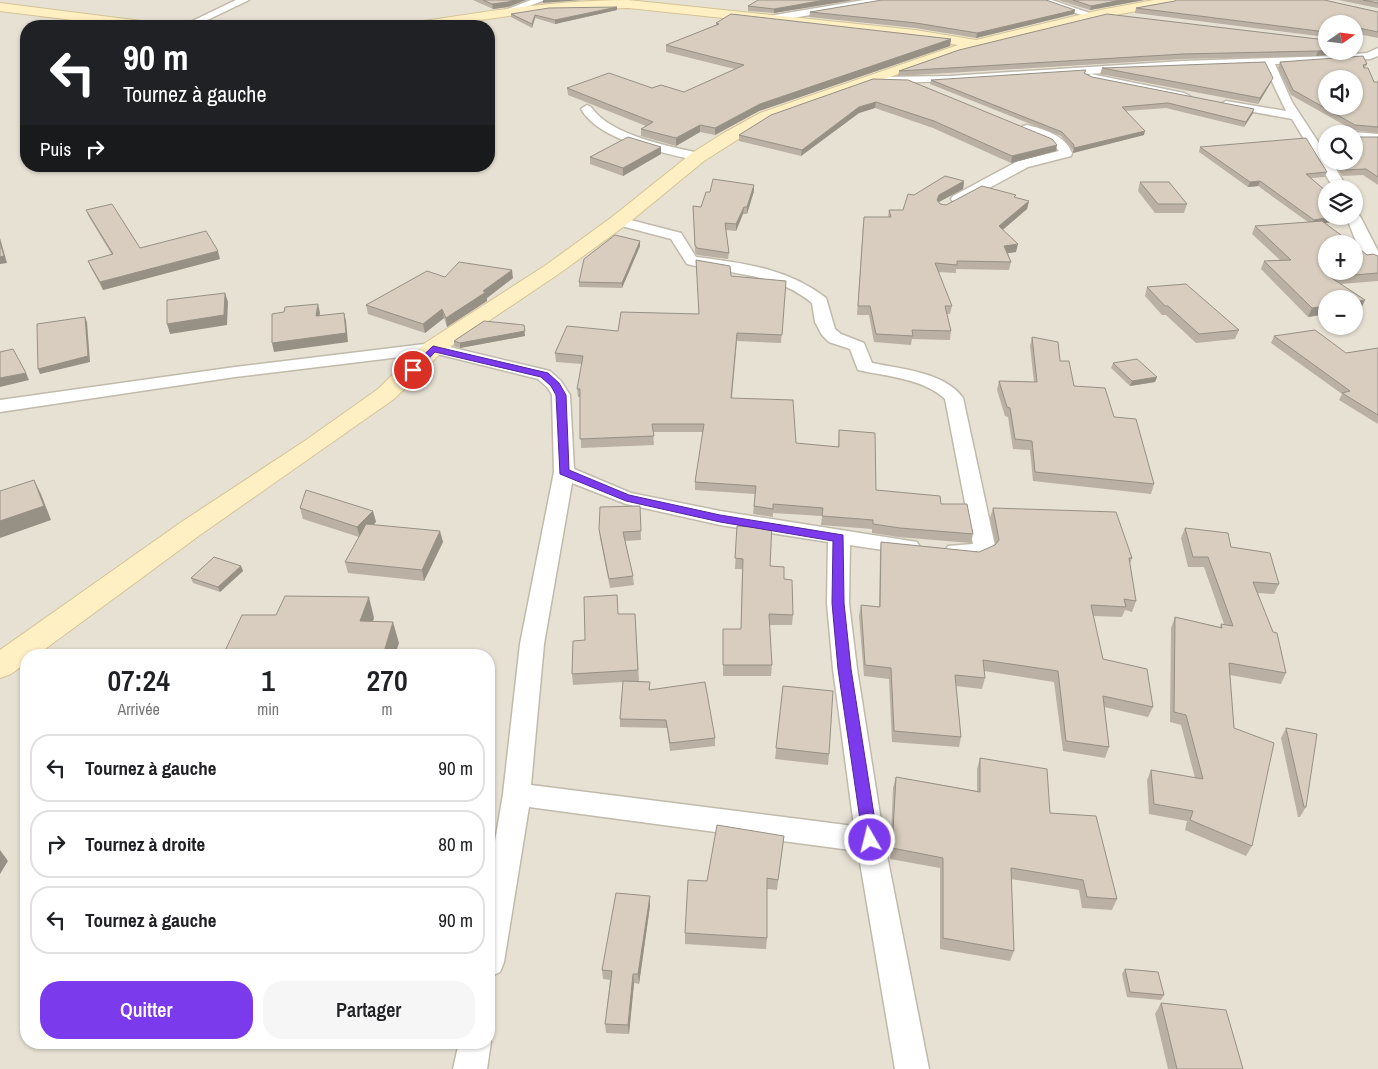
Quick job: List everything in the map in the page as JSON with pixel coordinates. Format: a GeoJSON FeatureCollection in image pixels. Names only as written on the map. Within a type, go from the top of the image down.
{"type":"FeatureCollection","features":[{"type":"Feature","properties":{"kind":"street"},"geometry":{"type":"LineString","coordinates":[[201,20],[244,0]]}},
{"type":"Feature","properties":{"kind":"street"},"geometry":{"type":"LineString","coordinates":[[505,12],[540,0]]}},
{"type":"Feature","properties":{"kind":"street"},"geometry":{"type":"LineString","coordinates":[[769,19],[863,1],[881,0]]}},
{"type":"Feature","properties":{"kind":"street"},"geometry":{"type":"LineString","coordinates":[[1042,0],[1096,15],[1139,19]]}},
{"type":"Feature","properties":{"kind":"street"},"geometry":{"type":"LineString","coordinates":[[24,649],[190,529],[315,445],[386,394],[433,348],[553,269],[619,222],[698,157],[765,116],[866,80],[977,44],[1096,15],[1173,0]]}},
{"type":"Feature","properties":{"kind":"street"},"geometry":{"type":"LineString","coordinates":[[455,20],[505,12],[590,3],[628,4],[915,34],[977,44]]}},
{"type":"Feature","properties":{"kind":"street"},"geometry":{"type":"LineString","coordinates":[[0,7],[102,20]]}},
{"type":"Feature","properties":{"kind":"street"},"geometry":{"type":"LineString","coordinates":[[1363,45],[1378,46]]}},
{"type":"Feature","properties":{"kind":"street"},"geometry":{"type":"LineString","coordinates":[[866,80],[906,81],[1182,64],[1270,62],[1370,56],[1378,51]]}},
{"type":"Feature","properties":{"kind":"street"},"geometry":{"type":"LineString","coordinates":[[1270,62],[1269,68],[1295,116],[1308,132],[1336,180]]}},
{"type":"Feature","properties":{"kind":"street"},"geometry":{"type":"LineString","coordinates":[[1062,72],[1197,98]]}},
{"type":"Feature","properties":{"kind":"street"},"geometry":{"type":"LineString","coordinates":[[906,81],[932,92]]}},
{"type":"Feature","properties":{"kind":"street"},"geometry":{"type":"LineString","coordinates":[[1214,102],[1295,116]]}},
{"type":"Feature","properties":{"kind":"street"},"geometry":{"type":"LineString","coordinates":[[587,109],[591,119],[600,124],[641,141],[698,157]]}},
{"type":"Feature","properties":{"kind":"street"},"geometry":{"type":"LineString","coordinates":[[944,207],[1023,164],[1066,154],[1064,147],[1056,141],[1012,123]]}},
{"type":"Feature","properties":{"kind":"street"},"geometry":{"type":"LineString","coordinates":[[1308,132],[1318,133]]}},
{"type":"Feature","properties":{"kind":"street"},"geometry":{"type":"LineString","coordinates":[[1363,137],[1378,138]]}},
{"type":"Feature","properties":{"kind":"street"},"geometry":{"type":"LineString","coordinates":[[564,472],[626,498],[720,518],[839,538],[977,553],[984,550],[954,398],[947,391],[926,381],[864,366],[858,347],[834,337],[828,332],[824,326],[820,301],[797,284],[743,268],[692,261],[686,256],[682,240],[676,236],[619,222]]}},
{"type":"Feature","properties":{"kind":"street"},"geometry":{"type":"LineString","coordinates":[[1356,225],[1369,251],[1378,259]]}},
{"type":"Feature","properties":{"kind":"street"},"geometry":{"type":"LineString","coordinates":[[1360,234],[1378,241]]}},
{"type":"Feature","properties":{"kind":"street"},"geometry":{"type":"LineString","coordinates":[[0,406],[235,372],[433,348],[544,375],[556,385],[561,395],[564,472],[532,644],[517,794],[495,926]]}},
{"type":"Feature","properties":{"kind":"street"},"geometry":{"type":"LineString","coordinates":[[839,538],[838,603],[845,669],[870,840],[912,1069]]}},
{"type":"Feature","properties":{"kind":"street"},"geometry":{"type":"LineString","coordinates":[[0,666],[20,652]]}},
{"type":"Feature","properties":{"kind":"street"},"geometry":{"type":"LineString","coordinates":[[517,794],[870,840]]}},
{"type":"Feature","properties":{"kind":"street"},"geometry":{"type":"LineString","coordinates":[[470,1069],[473,1049]]}},
{"type":"Feature","properties":{"kind":"shaded area"},"geometry":{"type":"Polygon","coordinates":[[[0,0],[1378,0],[1378,1069],[0,1069],[0,0]]]}},
{"type":"Feature","properties":{"kind":"building"},"geometry":{"type":"Polygon","coordinates":[[[483,0],[514,0],[492,4],[483,0]]]}},
{"type":"Feature","properties":{"kind":"building"},"geometry":{"type":"Polygon","coordinates":[[[758,0],[825,0],[774,9],[748,6],[758,0]]]}},
{"type":"Feature","properties":{"kind":"building"},"geometry":{"type":"Polygon","coordinates":[[[882,0],[1046,0],[1075,10],[977,33],[916,23],[810,12],[882,0]]]}},
{"type":"Feature","properties":{"kind":"building"},"geometry":{"type":"Polygon","coordinates":[[[1073,0],[1121,0],[1091,6],[1073,0]]]}},
{"type":"Feature","properties":{"kind":"building"},"geometry":{"type":"Polygon","coordinates":[[[1324,0],[1378,12],[1378,32],[1363,29],[1363,15],[1318,15],[1318,31],[1136,8],[1175,1],[1324,0]]]}},
{"type":"Feature","properties":{"kind":"building"},"geometry":{"type":"Polygon","coordinates":[[[1363,0],[1378,0],[1378,3],[1363,0]]]}},
{"type":"Feature","properties":{"kind":"building"},"geometry":{"type":"Polygon","coordinates":[[[617,7],[555,20],[535,15],[532,24],[511,14],[549,8],[617,7]]]}},
{"type":"Feature","properties":{"kind":"building"},"geometry":{"type":"Polygon","coordinates":[[[731,14],[951,39],[760,104],[715,128],[700,125],[676,138],[641,129],[653,122],[567,88],[609,73],[652,88],[661,85],[684,92],[744,65],[666,45],[719,24],[716,23],[731,14]]]}},
{"type":"Feature","properties":{"kind":"building"},"geometry":{"type":"Polygon","coordinates":[[[1107,14],[1318,39],[1318,51],[1183,54],[899,71],[959,50],[1107,14]]]}},
{"type":"Feature","properties":{"kind":"building"},"geometry":{"type":"Polygon","coordinates":[[[1363,56],[1367,64],[1363,65],[1364,68],[1368,68],[1374,82],[1378,82],[1378,127],[1355,125],[1337,115],[1363,115],[1363,70],[1318,70],[1318,104],[1293,90],[1280,62],[1318,59],[1363,60],[1363,56]]]}},
{"type":"Feature","properties":{"kind":"building"},"geometry":{"type":"Polygon","coordinates":[[[1265,62],[1273,78],[1260,98],[1102,68],[1265,62]]]}},
{"type":"Feature","properties":{"kind":"building"},"geometry":{"type":"Polygon","coordinates":[[[1086,70],[1084,73],[1092,77],[1254,109],[1246,122],[1168,103],[1122,107],[1145,131],[1074,148],[1074,145],[1062,132],[931,80],[1086,70]]]}},
{"type":"Feature","properties":{"kind":"building"},"geometry":{"type":"Polygon","coordinates":[[[873,79],[908,80],[1052,139],[1057,145],[1012,156],[934,121],[876,102],[859,107],[802,150],[739,135],[771,115],[873,79]]]}},
{"type":"Feature","properties":{"kind":"building"},"geometry":{"type":"Polygon","coordinates":[[[628,137],[661,147],[623,168],[590,157],[628,137]]]}},
{"type":"Feature","properties":{"kind":"building"},"geometry":{"type":"Polygon","coordinates":[[[1363,137],[1378,137],[1378,177],[1366,169],[1363,169],[1363,137]]]}},
{"type":"Feature","properties":{"kind":"building"},"geometry":{"type":"Polygon","coordinates":[[[1306,138],[1318,157],[1318,170],[1326,170],[1327,172],[1306,174],[1318,184],[1318,219],[1314,220],[1260,181],[1250,182],[1200,147],[1306,138]]]}},
{"type":"Feature","properties":{"kind":"building"},"geometry":{"type":"Polygon","coordinates":[[[945,176],[964,181],[939,195],[937,200],[940,204],[946,205],[982,186],[1016,195],[1014,197],[1029,201],[999,226],[1018,244],[1004,246],[1011,262],[957,261],[957,265],[935,263],[952,306],[945,306],[951,331],[912,330],[913,336],[876,334],[870,306],[858,306],[864,217],[891,217],[889,210],[903,210],[908,194],[914,195],[945,176]]]}},
{"type":"Feature","properties":{"kind":"building"},"geometry":{"type":"Polygon","coordinates":[[[713,179],[754,185],[747,207],[744,207],[736,224],[725,223],[729,253],[697,248],[695,245],[693,206],[701,207],[706,192],[710,192],[713,179]]]}},
{"type":"Feature","properties":{"kind":"building"},"geometry":{"type":"Polygon","coordinates":[[[1140,182],[1169,182],[1187,204],[1158,204],[1140,182]]]}},
{"type":"Feature","properties":{"kind":"building"},"geometry":{"type":"Polygon","coordinates":[[[112,204],[140,248],[206,231],[218,251],[100,282],[88,261],[113,254],[86,210],[112,204]]]}},
{"type":"Feature","properties":{"kind":"building"},"geometry":{"type":"Polygon","coordinates":[[[1318,221],[1318,225],[1327,225],[1341,235],[1318,235],[1318,280],[1335,280],[1350,290],[1318,290],[1318,307],[1312,308],[1264,261],[1291,260],[1255,226],[1318,221]]]}},
{"type":"Feature","properties":{"kind":"building"},"geometry":{"type":"Polygon","coordinates":[[[615,235],[640,241],[622,283],[579,282],[584,259],[615,235]]]}},
{"type":"Feature","properties":{"kind":"building"},"geometry":{"type":"Polygon","coordinates":[[[0,242],[4,256],[0,257],[0,242]]]}},
{"type":"Feature","properties":{"kind":"building"},"geometry":{"type":"Polygon","coordinates":[[[1363,252],[1367,255],[1373,254],[1378,256],[1378,273],[1363,274],[1363,252]]]}},
{"type":"Feature","properties":{"kind":"building"},"geometry":{"type":"Polygon","coordinates":[[[696,260],[730,266],[731,276],[786,281],[782,335],[737,333],[731,398],[793,400],[796,443],[839,447],[839,430],[875,433],[876,490],[940,496],[941,504],[967,504],[973,534],[900,528],[873,524],[873,520],[822,516],[823,508],[773,504],[773,509],[754,506],[756,486],[695,482],[704,424],[652,424],[654,436],[580,439],[580,389],[577,389],[583,356],[555,353],[567,326],[618,331],[621,312],[699,314],[696,260]]]}},
{"type":"Feature","properties":{"kind":"building"},"geometry":{"type":"Polygon","coordinates":[[[459,262],[512,270],[483,291],[486,292],[446,318],[442,309],[423,324],[366,305],[427,271],[445,277],[459,262]]]}},
{"type":"Feature","properties":{"kind":"building"},"geometry":{"type":"Polygon","coordinates":[[[1186,284],[1239,330],[1199,334],[1168,306],[1165,306],[1147,287],[1186,284]]]}},
{"type":"Feature","properties":{"kind":"building"},"geometry":{"type":"Polygon","coordinates":[[[225,293],[224,315],[167,324],[167,300],[225,293]]]}},
{"type":"Feature","properties":{"kind":"building"},"geometry":{"type":"Polygon","coordinates":[[[318,304],[316,316],[344,313],[346,333],[272,343],[272,314],[284,312],[285,307],[318,304]]]}},
{"type":"Feature","properties":{"kind":"building"},"geometry":{"type":"Polygon","coordinates":[[[85,317],[88,356],[38,369],[37,324],[85,317]]]}},
{"type":"Feature","properties":{"kind":"building"},"geometry":{"type":"Polygon","coordinates":[[[484,321],[524,325],[525,331],[460,343],[454,341],[484,321]]]}},
{"type":"Feature","properties":{"kind":"building"},"geometry":{"type":"Polygon","coordinates":[[[1315,330],[1318,335],[1322,335],[1346,353],[1378,348],[1378,415],[1342,393],[1350,391],[1274,336],[1315,330]]]}},
{"type":"Feature","properties":{"kind":"building"},"geometry":{"type":"Polygon","coordinates":[[[1032,337],[1058,342],[1060,361],[1069,361],[1074,386],[1105,388],[1114,417],[1136,419],[1154,484],[1035,472],[1032,441],[1015,439],[1010,408],[1007,407],[999,381],[1037,382],[1032,337]]]}},
{"type":"Feature","properties":{"kind":"building"},"geometry":{"type":"Polygon","coordinates":[[[13,349],[26,373],[0,378],[0,352],[13,349]]]}},
{"type":"Feature","properties":{"kind":"building"},"geometry":{"type":"Polygon","coordinates":[[[1137,359],[1157,377],[1132,381],[1113,363],[1137,359]]]}},
{"type":"Feature","properties":{"kind":"building"},"geometry":{"type":"Polygon","coordinates":[[[34,480],[44,506],[0,521],[0,491],[34,480]]]}},
{"type":"Feature","properties":{"kind":"building"},"geometry":{"type":"Polygon","coordinates":[[[306,490],[373,511],[357,527],[300,508],[306,490]]]}},
{"type":"Feature","properties":{"kind":"building"},"geometry":{"type":"Polygon","coordinates":[[[640,506],[641,531],[623,532],[633,576],[609,579],[599,529],[600,507],[640,506]]]}},
{"type":"Feature","properties":{"kind":"building"},"geometry":{"type":"Polygon","coordinates":[[[993,508],[1116,512],[1132,558],[1129,558],[1136,601],[1124,599],[1126,607],[1091,605],[1103,659],[1147,669],[1153,707],[1103,696],[1109,747],[1066,741],[1058,671],[983,660],[985,678],[955,675],[961,737],[894,731],[891,668],[865,665],[861,605],[880,607],[881,542],[979,552],[995,545],[999,540],[993,508]]]}},
{"type":"Feature","properties":{"kind":"building"},"geometry":{"type":"Polygon","coordinates":[[[752,521],[772,524],[770,566],[784,567],[784,579],[792,580],[793,615],[769,614],[772,665],[723,665],[723,629],[741,629],[743,559],[735,558],[737,526],[751,527],[752,521]]]}},
{"type":"Feature","properties":{"kind":"building"},"geometry":{"type":"Polygon","coordinates":[[[366,524],[440,531],[422,570],[345,562],[366,524]]]}},
{"type":"Feature","properties":{"kind":"building"},"geometry":{"type":"Polygon","coordinates":[[[1185,528],[1228,533],[1231,547],[1270,553],[1279,584],[1253,582],[1273,632],[1277,633],[1286,673],[1229,663],[1234,728],[1274,743],[1252,846],[1190,820],[1193,811],[1154,804],[1151,770],[1203,779],[1186,715],[1174,712],[1175,617],[1222,628],[1221,624],[1233,626],[1208,557],[1193,557],[1185,528]]]}},
{"type":"Feature","properties":{"kind":"building"},"geometry":{"type":"Polygon","coordinates":[[[214,557],[241,566],[218,587],[191,578],[214,557]]]}},
{"type":"Feature","properties":{"kind":"building"},"geometry":{"type":"Polygon","coordinates":[[[617,595],[618,614],[635,614],[638,670],[572,674],[573,641],[585,640],[584,597],[617,595]]]}},
{"type":"Feature","properties":{"kind":"building"},"geometry":{"type":"Polygon","coordinates":[[[285,596],[369,597],[360,621],[393,622],[385,649],[226,649],[242,615],[276,615],[285,596]]]}},
{"type":"Feature","properties":{"kind":"building"},"geometry":{"type":"Polygon","coordinates":[[[623,681],[650,682],[649,690],[705,682],[715,738],[670,743],[666,720],[620,719],[623,681]]]}},
{"type":"Feature","properties":{"kind":"building"},"geometry":{"type":"Polygon","coordinates":[[[783,686],[833,691],[829,754],[776,748],[783,686]]]}},
{"type":"Feature","properties":{"kind":"building"},"geometry":{"type":"Polygon","coordinates":[[[1286,728],[1317,734],[1306,807],[1304,807],[1286,728]]]}},
{"type":"Feature","properties":{"kind":"building"},"geometry":{"type":"Polygon","coordinates":[[[980,758],[1047,769],[1050,813],[1096,816],[1117,899],[1087,897],[1083,880],[1011,868],[1014,951],[943,938],[943,858],[892,848],[896,777],[980,792],[980,758]]]}},
{"type":"Feature","properties":{"kind":"building"},"geometry":{"type":"Polygon","coordinates":[[[717,825],[784,836],[778,880],[767,878],[767,938],[685,933],[688,880],[707,881],[717,825]]]}},
{"type":"Feature","properties":{"kind":"building"},"geometry":{"type":"Polygon","coordinates":[[[616,893],[650,896],[638,974],[633,974],[628,1025],[605,1024],[612,971],[602,970],[616,893]]]}},
{"type":"Feature","properties":{"kind":"building"},"geometry":{"type":"Polygon","coordinates":[[[1125,969],[1158,972],[1164,995],[1130,992],[1125,969]]]}},
{"type":"Feature","properties":{"kind":"building"},"geometry":{"type":"Polygon","coordinates":[[[1161,1003],[1226,1010],[1243,1069],[1177,1069],[1161,1003]]]}},
{"type":"Feature","properties":{"kind":"route"},"geometry":{"type":"LineString","coordinates":[[413,370],[433,348],[544,375],[556,385],[561,395],[564,472],[626,498],[720,518],[839,538],[838,603],[845,669],[870,840]]}}]}
